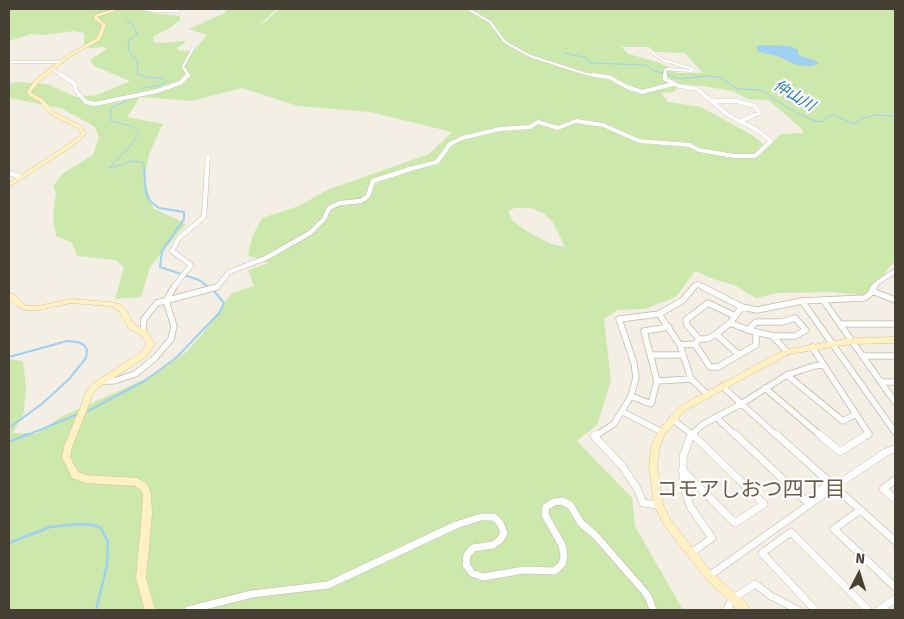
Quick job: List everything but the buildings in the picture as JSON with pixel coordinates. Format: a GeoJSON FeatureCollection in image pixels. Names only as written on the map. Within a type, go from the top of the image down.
{"type":"FeatureCollection","features":[{"type":"Feature","properties":{"kind":"main road"},"geometry":{"type":"LineString","coordinates":[[9,185],[80,139],[85,132],[82,128],[52,113],[41,100],[29,92],[37,82],[62,62],[99,38],[104,25],[95,16],[118,9]]}},
{"type":"Feature","properties":{"kind":"main road"},"geometry":{"type":"LineString","coordinates":[[9,295],[26,308],[38,308],[71,302],[109,304],[122,309],[132,327],[143,332],[151,344],[143,354],[101,381],[90,393],[68,447],[66,457],[75,475],[86,479],[137,482],[144,487],[147,494],[147,514],[141,578],[150,610]]}},
{"type":"Feature","properties":{"kind":"main road"},"geometry":{"type":"LineString","coordinates":[[745,610],[709,576],[690,554],[667,522],[659,505],[653,466],[655,448],[662,432],[682,408],[787,352],[851,341],[895,340]]}},
{"type":"Feature","properties":{"kind":"street"},"geometry":{"type":"LineString","coordinates":[[146,9],[178,11],[179,9]]}},
{"type":"Feature","properties":{"kind":"street"},"geometry":{"type":"LineString","coordinates":[[468,9],[490,22],[505,42],[530,56],[586,74],[609,77],[626,87],[642,92],[673,84]]}},
{"type":"Feature","properties":{"kind":"street"},"geometry":{"type":"LineString","coordinates":[[53,70],[74,83],[76,91],[86,102],[95,104],[157,91],[180,83],[189,76],[183,67],[193,48]]}},
{"type":"Feature","properties":{"kind":"street"},"geometry":{"type":"LineString","coordinates":[[143,332],[144,319],[158,303],[217,287],[230,272],[266,258],[310,233],[324,218],[329,208],[360,201],[368,196],[373,181],[437,162],[450,144],[462,138],[500,128],[530,127],[538,122],[558,128],[571,122],[581,121],[603,125],[639,141],[690,145],[699,150],[727,155],[755,156],[771,141],[757,130],[738,122],[728,115],[713,100],[697,89],[673,84],[665,80],[665,70],[691,71],[693,68],[663,60],[653,53]]}},
{"type":"Feature","properties":{"kind":"street"},"geometry":{"type":"LineString","coordinates":[[9,62],[62,62]]}},
{"type":"Feature","properties":{"kind":"street"},"geometry":{"type":"LineString","coordinates":[[713,100],[755,106],[759,113],[738,122]]}},
{"type":"Feature","properties":{"kind":"street"},"geometry":{"type":"LineString","coordinates":[[101,381],[114,381],[135,374],[164,348],[174,332],[166,301],[170,291],[191,265],[172,251],[179,238],[204,217],[208,156]]}},
{"type":"Feature","properties":{"kind":"street"},"geometry":{"type":"LineString","coordinates":[[9,173],[21,177]]}},
{"type":"Feature","properties":{"kind":"street"},"geometry":{"type":"LineString","coordinates":[[659,505],[643,504],[637,488],[622,466],[594,436],[614,424],[623,412],[636,378],[620,319],[659,314],[673,308],[697,284],[742,307],[757,310],[769,309],[802,300],[864,298],[877,283],[895,271]]}},
{"type":"Feature","properties":{"kind":"street"},"geometry":{"type":"LineString","coordinates":[[872,290],[895,300]]}},
{"type":"Feature","properties":{"kind":"street"},"geometry":{"type":"LineString","coordinates":[[802,300],[831,344],[895,432]]}},
{"type":"Feature","properties":{"kind":"street"},"geometry":{"type":"LineString","coordinates":[[823,300],[895,402]]}},
{"type":"Feature","properties":{"kind":"street"},"geometry":{"type":"LineString","coordinates":[[735,316],[708,304],[686,320],[710,367],[718,367],[756,345],[756,333]]}},
{"type":"Feature","properties":{"kind":"street"},"geometry":{"type":"LineString","coordinates":[[680,345],[707,339],[716,334],[730,323],[742,307]]}},
{"type":"Feature","properties":{"kind":"street"},"geometry":{"type":"LineString","coordinates":[[659,314],[680,345],[691,379],[707,394]]}},
{"type":"Feature","properties":{"kind":"street"},"geometry":{"type":"LineString","coordinates":[[730,323],[748,330],[756,333],[774,336],[795,336],[806,330],[795,318],[782,322],[756,322],[748,330]]}},
{"type":"Feature","properties":{"kind":"street"},"geometry":{"type":"LineString","coordinates":[[840,324],[895,324]]}},
{"type":"Feature","properties":{"kind":"street"},"geometry":{"type":"LineString","coordinates":[[630,396],[651,404],[657,381],[644,331],[669,327]]}},
{"type":"Feature","properties":{"kind":"street"},"geometry":{"type":"LineString","coordinates":[[716,334],[739,355]]}},
{"type":"Feature","properties":{"kind":"street"},"geometry":{"type":"LineString","coordinates":[[774,336],[787,352]]}},
{"type":"Feature","properties":{"kind":"street"},"geometry":{"type":"LineString","coordinates":[[765,388],[840,452],[869,434],[812,347]]}},
{"type":"Feature","properties":{"kind":"street"},"geometry":{"type":"LineString","coordinates":[[651,355],[682,356]]}},
{"type":"Feature","properties":{"kind":"street"},"geometry":{"type":"LineString","coordinates":[[862,356],[895,356]]}},
{"type":"Feature","properties":{"kind":"street"},"geometry":{"type":"LineString","coordinates":[[690,554],[712,538],[690,506],[683,485],[682,470],[685,447],[691,433],[787,375],[814,366],[824,365]]}},
{"type":"Feature","properties":{"kind":"street"},"geometry":{"type":"LineString","coordinates":[[787,375],[843,421],[856,414]]}},
{"type":"Feature","properties":{"kind":"street"},"geometry":{"type":"LineString","coordinates":[[657,381],[691,379]]}},
{"type":"Feature","properties":{"kind":"street"},"geometry":{"type":"LineString","coordinates":[[881,382],[895,382]]}},
{"type":"Feature","properties":{"kind":"street"},"geometry":{"type":"LineString","coordinates":[[722,386],[895,541]]}},
{"type":"Feature","properties":{"kind":"street"},"geometry":{"type":"LineString","coordinates":[[623,412],[662,432]]}},
{"type":"Feature","properties":{"kind":"street"},"geometry":{"type":"LineString","coordinates":[[716,417],[806,502],[886,452],[895,449]]}},
{"type":"Feature","properties":{"kind":"street"},"geometry":{"type":"LineString","coordinates":[[672,419],[691,433],[764,504],[735,523],[682,470]]}},
{"type":"Feature","properties":{"kind":"street"},"geometry":{"type":"LineString","coordinates":[[895,480],[884,489],[895,499]]}},
{"type":"Feature","properties":{"kind":"street"},"geometry":{"type":"LineString","coordinates":[[709,576],[832,485]]}},
{"type":"Feature","properties":{"kind":"street"},"geometry":{"type":"LineString","coordinates":[[188,610],[252,594],[328,584],[456,525],[481,517],[494,517],[500,523],[504,533],[500,540],[493,545],[473,548],[467,555],[466,565],[472,573],[484,577],[524,570],[555,571],[562,564],[564,556],[562,545],[546,516],[546,507],[554,502],[562,501],[570,505],[581,523],[595,535],[644,591],[649,598],[652,610]]}},
{"type":"Feature","properties":{"kind":"street"},"geometry":{"type":"LineString","coordinates":[[860,510],[834,529],[895,587]]}},
{"type":"Feature","properties":{"kind":"street"},"geometry":{"type":"LineString","coordinates":[[815,610],[762,552],[791,532],[868,610]]}},
{"type":"Feature","properties":{"kind":"street"},"geometry":{"type":"LineString","coordinates":[[727,610],[732,599],[756,584],[771,596],[798,610]]}},
{"type":"Feature","properties":{"kind":"street"},"geometry":{"type":"LineString","coordinates":[[879,610],[895,599]]}},
{"type":"Feature","properties":{"kind":"green space"},"geometry":{"type":"Polygon","coordinates":[[[9,9],[139,9],[153,13],[180,16],[180,20],[170,28],[154,36],[153,40],[154,42],[161,43],[184,41],[186,42],[177,48],[178,50],[186,51],[195,49],[207,35],[189,29],[226,12],[226,9],[277,9],[264,21],[255,25],[265,22],[279,9],[895,9],[895,261],[866,296],[833,292],[778,293],[756,298],[734,285],[695,271],[676,297],[645,309],[618,310],[604,319],[611,381],[597,425],[577,441],[632,498],[635,526],[683,610],[9,610],[9,359],[23,361],[26,388],[24,411],[13,433],[36,434],[61,417],[143,380],[183,355],[202,335],[232,293],[254,286],[248,270],[268,263],[248,255],[252,237],[262,218],[299,206],[327,190],[429,154],[452,132],[370,112],[298,106],[242,88],[192,101],[140,97],[127,117],[163,124],[149,154],[144,180],[153,208],[186,224],[150,267],[141,297],[115,299],[124,267],[116,260],[77,256],[72,243],[56,236],[53,217],[56,192],[53,186],[62,174],[93,155],[99,137],[94,126],[60,108],[9,98],[9,84],[16,82],[47,84],[76,97],[97,95],[130,81],[94,66],[90,60],[107,49],[105,47],[90,48],[84,43],[84,33],[74,31],[43,35],[31,34],[9,41],[9,9]],[[621,47],[629,54],[660,63],[678,73],[703,73],[685,53],[655,52],[649,47],[621,47]],[[680,84],[674,92],[661,93],[668,102],[701,107],[752,135],[768,148],[780,134],[804,133],[800,127],[768,100],[748,99],[732,91],[680,84]],[[515,208],[508,211],[513,221],[528,232],[551,244],[565,247],[552,221],[543,213],[531,208],[515,208]]]}},
{"type":"Feature","properties":{"kind":"water"},"geometry":{"type":"Polygon","coordinates":[[[760,45],[790,46],[798,50],[798,55],[814,60],[819,64],[810,66],[796,65],[778,56],[759,52],[756,47],[760,45]]]}},
{"type":"Feature","properties":{"kind":"waterway"},"geometry":{"type":"LineString","coordinates":[[126,21],[132,23],[137,34],[128,41],[129,52],[137,61],[138,74],[146,77],[162,78],[167,81],[160,85],[143,88],[137,93]]}},
{"type":"Feature","properties":{"kind":"waterway","name":"仲山川"},"geometry":{"type":"LineString","coordinates":[[565,53],[587,58],[590,63],[646,65],[655,71],[680,79],[704,76],[720,77],[737,89],[763,90],[772,98],[797,113],[815,121],[822,122],[829,116],[834,115],[854,124],[863,118],[876,115],[895,116]]}},
{"type":"Feature","properties":{"kind":"waterway"},"geometry":{"type":"LineString","coordinates":[[129,99],[110,109],[111,121],[134,127],[139,133],[131,145],[109,168],[133,161],[144,163],[144,169]]}},
{"type":"Feature","properties":{"kind":"waterway"},"geometry":{"type":"LineString","coordinates":[[144,169],[146,193],[150,201],[159,208],[184,212],[184,219],[162,251],[160,267],[199,280],[210,288]]}},
{"type":"Feature","properties":{"kind":"waterway"},"geometry":{"type":"LineString","coordinates":[[88,411],[146,380],[177,357],[220,312],[224,303],[214,291]]}},
{"type":"Feature","properties":{"kind":"waterway"},"geometry":{"type":"LineString","coordinates":[[9,357],[67,341],[78,342],[84,345],[87,350],[86,358],[69,379],[43,403],[9,428]]}},
{"type":"Feature","properties":{"kind":"waterway"},"geometry":{"type":"LineString","coordinates":[[25,436],[76,415]]}},
{"type":"Feature","properties":{"kind":"waterway"},"geometry":{"type":"LineString","coordinates":[[9,442],[28,434]]}},
{"type":"Feature","properties":{"kind":"waterway"},"geometry":{"type":"LineString","coordinates":[[9,543],[50,527],[79,524],[94,525],[101,528],[108,542],[107,565],[96,610]]}},
{"type":"Feature","properties":{"kind":"district","name":"コモアしおつ四丁目"},"geometry":{"type":"Point","coordinates":[751,490]}}]}
